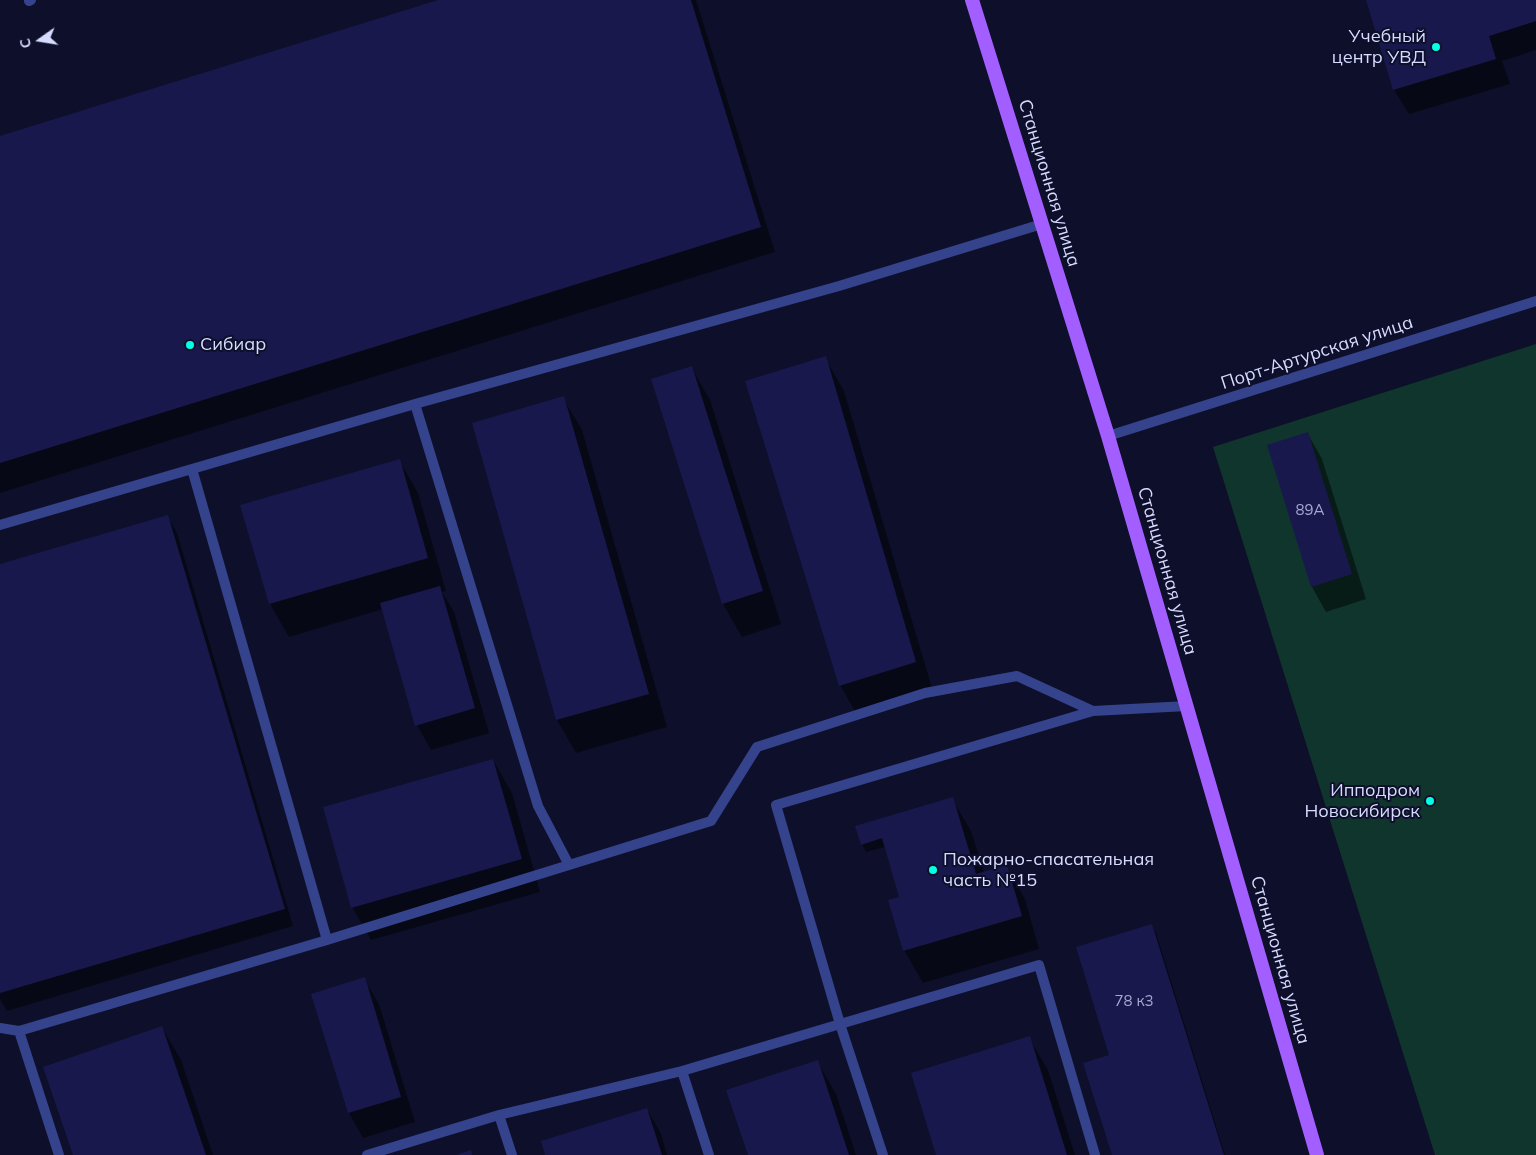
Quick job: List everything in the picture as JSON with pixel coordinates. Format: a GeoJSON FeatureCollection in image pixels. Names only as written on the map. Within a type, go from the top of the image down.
{"type":"FeatureCollection","features":[{"type":"Feature","properties":{"kind":"main road","name":"Станционная улица"},"geometry":{"type":"LineString","coordinates":[[972,0],[1108,436],[1317,1155]]}},
{"type":"Feature","properties":{"kind":"street"},"geometry":{"type":"LineString","coordinates":[[0,525],[415,404],[839,286],[1042,224]]}},
{"type":"Feature","properties":{"kind":"street","name":"Порт-Артурская улица"},"geometry":{"type":"LineString","coordinates":[[1108,436],[1536,301]]}},
{"type":"Feature","properties":{"kind":"street"},"geometry":{"type":"LineString","coordinates":[[415,404],[538,806],[569,865]]}},
{"type":"Feature","properties":{"kind":"street"},"geometry":{"type":"LineString","coordinates":[[192,469],[327,940]]}},
{"type":"Feature","properties":{"kind":"street"},"geometry":{"type":"LineString","coordinates":[[0,1028],[18,1031],[327,940],[711,821],[757,746],[925,692],[1017,676],[1093,711]]}},
{"type":"Feature","properties":{"kind":"street"},"geometry":{"type":"LineString","coordinates":[[883,1155],[840,1024],[776,805],[1093,711],[1187,706]]}},
{"type":"Feature","properties":{"kind":"street"},"geometry":{"type":"LineString","coordinates":[[368,1155],[499,1115],[682,1071],[1038,965],[1095,1155]]}},
{"type":"Feature","properties":{"kind":"street"},"geometry":{"type":"LineString","coordinates":[[18,1031],[58,1155]]}},
{"type":"Feature","properties":{"kind":"street"},"geometry":{"type":"LineString","coordinates":[[682,1071],[709,1155]]}},
{"type":"Feature","properties":{"kind":"street"},"geometry":{"type":"LineString","coordinates":[[499,1115],[512,1155]]}},
{"type":"Feature","properties":{"kind":"green space","name":"Ипподром Новосибирск"},"geometry":{"type":"Polygon","coordinates":[[[1536,344],[1536,1155],[1435,1155],[1213,447],[1536,344]]]}},
{"type":"Feature","properties":{"kind":"building","name":"Сибиар"},"geometry":{"type":"Polygon","coordinates":[[[438,0],[691,0],[761,227],[0,463],[0,136],[438,0]]]}},
{"type":"Feature","properties":{"kind":"building","name":"Учебный центр УВД"},"geometry":{"type":"Polygon","coordinates":[[[1366,0],[1536,0],[1536,21],[1489,36],[1496,59],[1393,90],[1366,0]]]}},
{"type":"Feature","properties":{"kind":"building"},"geometry":{"type":"Polygon","coordinates":[[[826,356],[916,662],[839,686],[745,381],[826,356]]]}},
{"type":"Feature","properties":{"kind":"building"},"geometry":{"type":"Polygon","coordinates":[[[692,366],[763,591],[722,604],[651,379],[692,366]]]}},
{"type":"Feature","properties":{"kind":"building"},"geometry":{"type":"Polygon","coordinates":[[[564,396],[649,694],[556,720],[472,423],[564,396]]]}},
{"type":"Feature","properties":{"kind":"building"},"geometry":{"type":"Polygon","coordinates":[[[1308,432],[1352,574],[1311,587],[1267,445],[1308,432]]]}},
{"type":"Feature","properties":{"kind":"building"},"geometry":{"type":"Polygon","coordinates":[[[400,459],[428,558],[269,604],[240,505],[400,459]]]}},
{"type":"Feature","properties":{"kind":"building"},"geometry":{"type":"Polygon","coordinates":[[[168,515],[285,909],[0,993],[0,564],[168,515]]]}},
{"type":"Feature","properties":{"kind":"building"},"geometry":{"type":"Polygon","coordinates":[[[440,586],[475,708],[415,726],[380,603],[440,586]]]}},
{"type":"Feature","properties":{"kind":"building"},"geometry":{"type":"Polygon","coordinates":[[[493,759],[522,859],[351,908],[323,807],[493,759]]]}},
{"type":"Feature","properties":{"kind":"building","name":"Пожарно-спасательная часть №15"},"geometry":{"type":"Polygon","coordinates":[[[953,797],[976,874],[1007,865],[1022,916],[903,951],[888,900],[899,897],[882,838],[861,845],[855,826],[953,797]]]}},
{"type":"Feature","properties":{"kind":"building"},"geometry":{"type":"Polygon","coordinates":[[[1152,924],[1224,1155],[1112,1155],[1083,1063],[1109,1055],[1076,947],[1152,924]]]}},
{"type":"Feature","properties":{"kind":"building"},"geometry":{"type":"Polygon","coordinates":[[[365,977],[401,1097],[348,1113],[311,994],[365,977]]]}},
{"type":"Feature","properties":{"kind":"building"},"geometry":{"type":"Polygon","coordinates":[[[162,1026],[206,1155],[73,1155],[43,1067],[162,1026]]]}},
{"type":"Feature","properties":{"kind":"building"},"geometry":{"type":"Polygon","coordinates":[[[1030,1036],[1067,1155],[936,1155],[911,1073],[1030,1036]]]}},
{"type":"Feature","properties":{"kind":"building"},"geometry":{"type":"Polygon","coordinates":[[[818,1060],[849,1155],[748,1155],[726,1090],[818,1060]]]}},
{"type":"Feature","properties":{"kind":"building"},"geometry":{"type":"Polygon","coordinates":[[[647,1108],[662,1155],[545,1155],[541,1141],[647,1108]]]}},
{"type":"Feature","properties":{"kind":"building"},"geometry":{"type":"Polygon","coordinates":[[[471,1150],[472,1155],[456,1155],[471,1150]]]}},
{"type":"Feature","properties":{"kind":"place","name":"Учебный центр УВД"},"geometry":{"type":"Point","coordinates":[1436,47]}},
{"type":"Feature","properties":{"kind":"place","name":"Сибиар"},"geometry":{"type":"Point","coordinates":[190,345]}},
{"type":"Feature","properties":{"kind":"place","name":"Ипподром Новосибирск"},"geometry":{"type":"Point","coordinates":[1430,801]}},
{"type":"Feature","properties":{"kind":"place","name":"Пожарно-спасательная часть №15"},"geometry":{"type":"Point","coordinates":[933,870]}}]}
